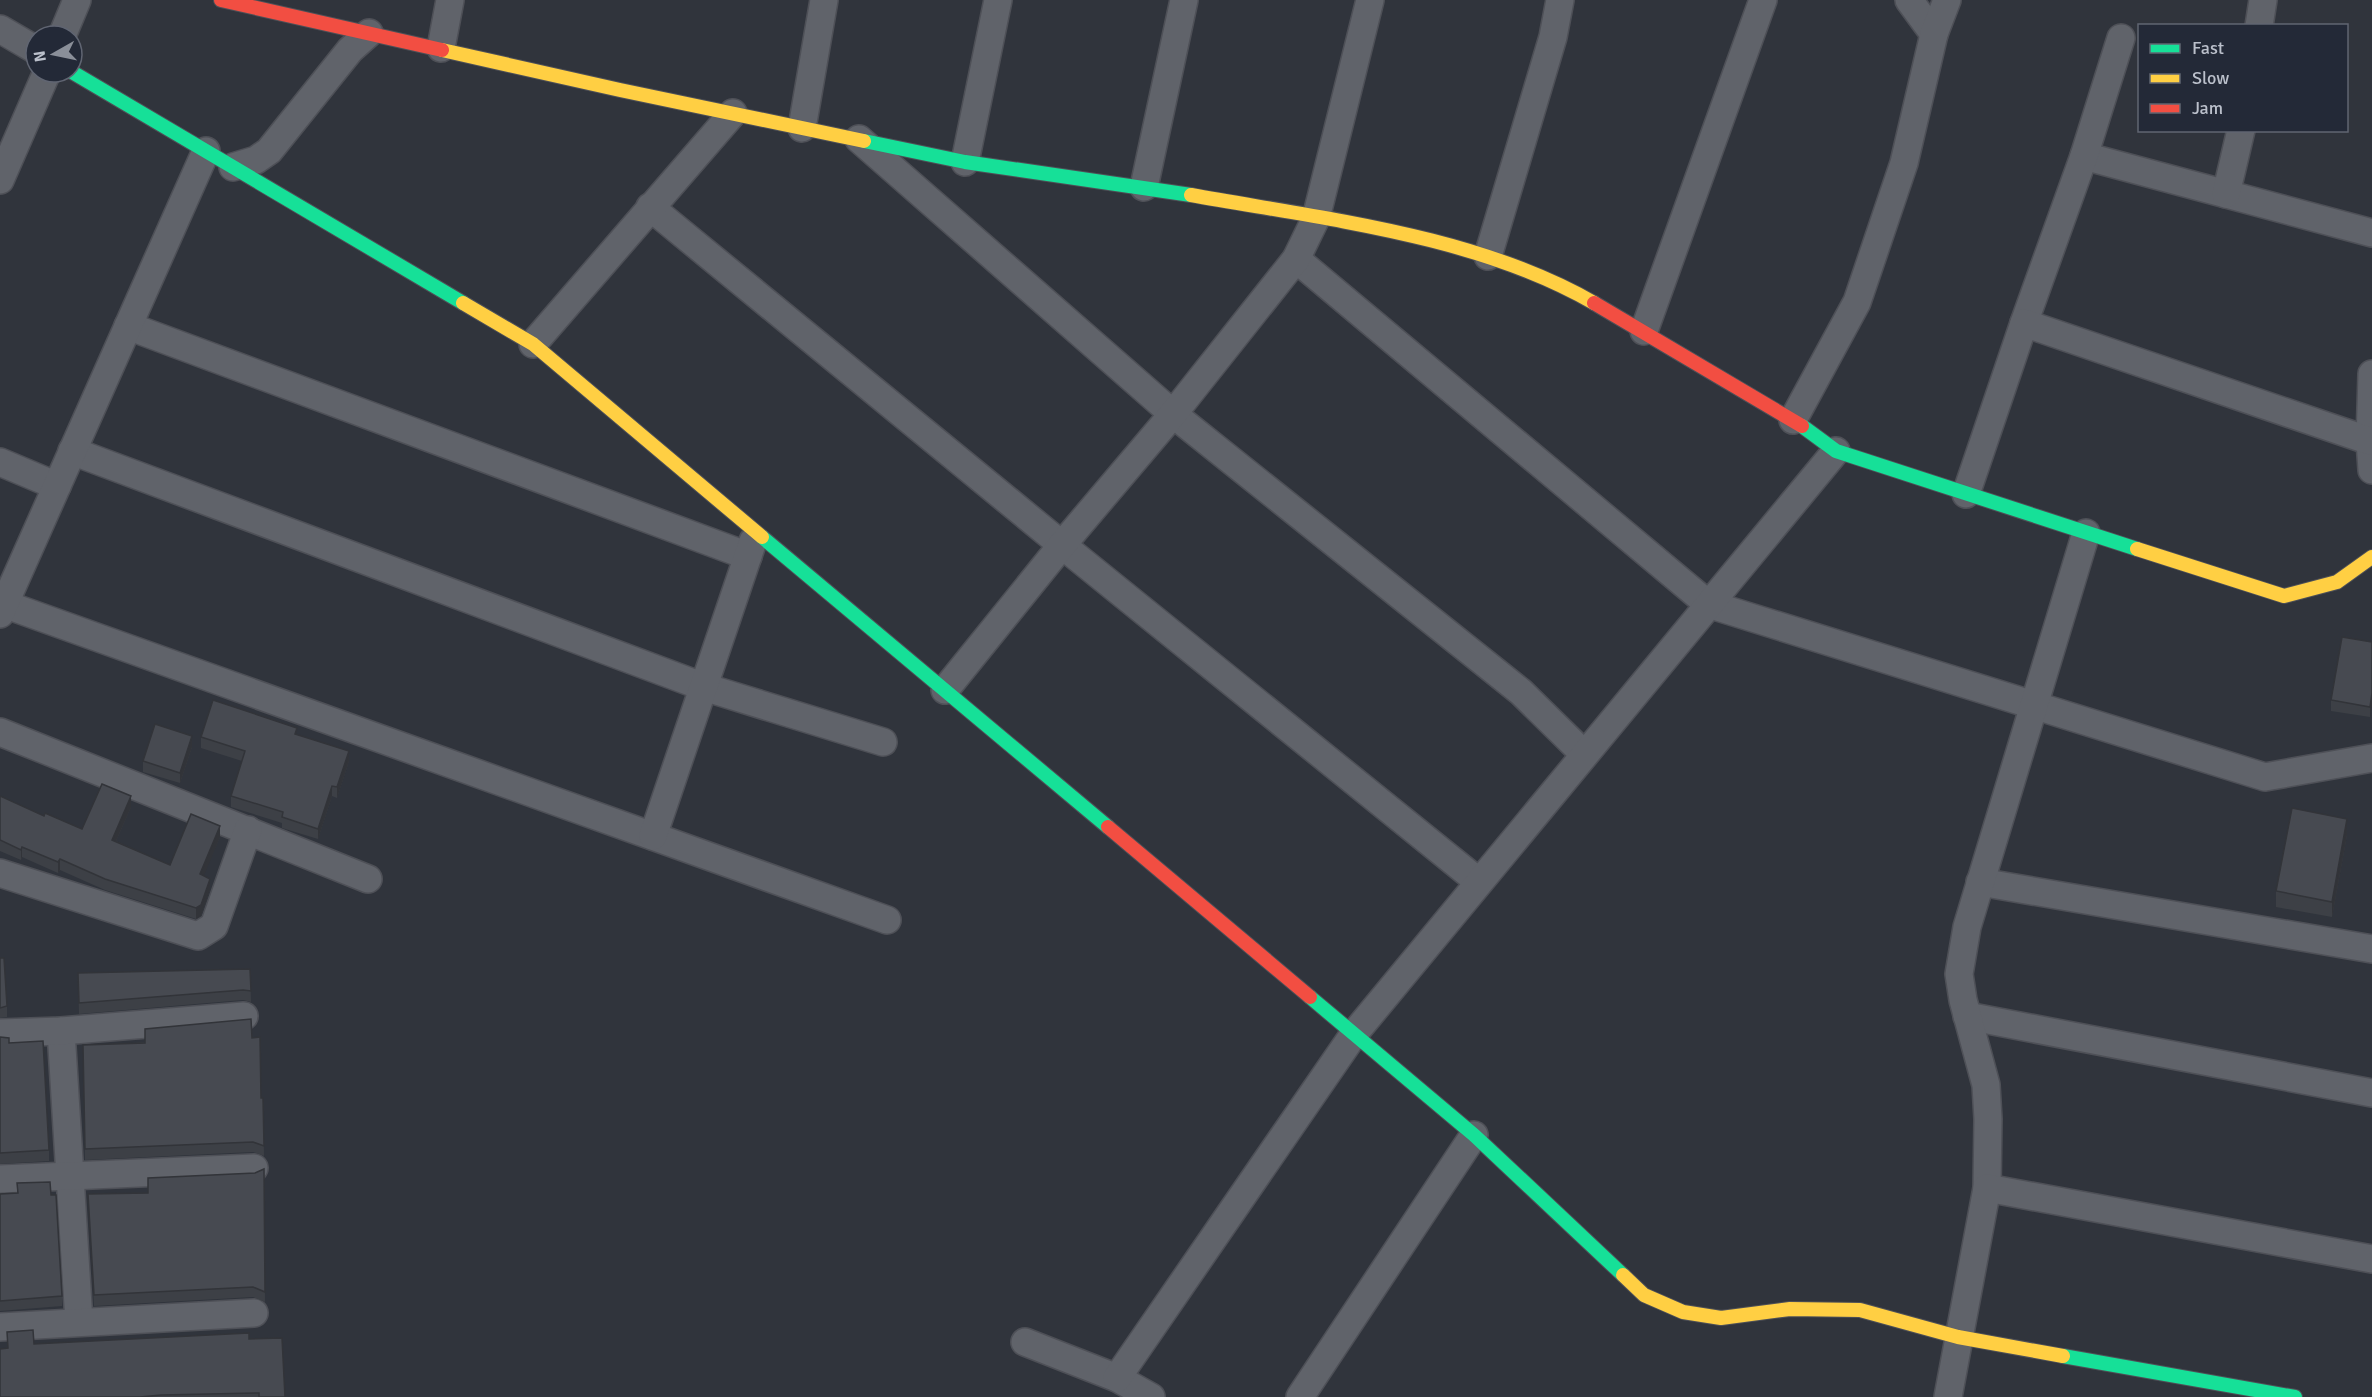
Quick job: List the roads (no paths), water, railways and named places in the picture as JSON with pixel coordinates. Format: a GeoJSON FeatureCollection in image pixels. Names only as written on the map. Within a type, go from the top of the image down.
{"type":"FeatureCollection","features":[{"type":"Feature","properties":{"kind":"street"},"geometry":{"type":"LineString","coordinates":[[67,24],[77,0]]}},
{"type":"Feature","properties":{"kind":"street"},"geometry":{"type":"LineString","coordinates":[[221,0],[965,162],[1144,188],[1316,218],[1394,233],[1488,256],[1565,286],[1793,420],[1836,451],[2284,596],[2337,582],[2372,557]]}},
{"type":"Feature","properties":{"kind":"street"},"geometry":{"type":"LineString","coordinates":[[441,48],[450,0]]}},
{"type":"Feature","properties":{"kind":"street"},"geometry":{"type":"LineString","coordinates":[[802,128],[824,0]]}},
{"type":"Feature","properties":{"kind":"street"},"geometry":{"type":"LineString","coordinates":[[965,162],[998,0]]}},
{"type":"Feature","properties":{"kind":"street"},"geometry":{"type":"LineString","coordinates":[[1144,188],[1184,0]]}},
{"type":"Feature","properties":{"kind":"street"},"geometry":{"type":"LineString","coordinates":[[945,690],[1062,545],[1173,414],[1296,259],[1316,218],[1370,0]]}},
{"type":"Feature","properties":{"kind":"street"},"geometry":{"type":"LineString","coordinates":[[1488,256],[1552,37],[1560,0]]}},
{"type":"Feature","properties":{"kind":"street"},"geometry":{"type":"LineString","coordinates":[[1644,331],[1763,0]]}},
{"type":"Feature","properties":{"kind":"street"},"geometry":{"type":"LineString","coordinates":[[1909,0],[1934,34]]}},
{"type":"Feature","properties":{"kind":"street"},"geometry":{"type":"LineString","coordinates":[[1793,420],[1857,302],[1904,163],[1934,34],[1947,0]]}},
{"type":"Feature","properties":{"kind":"street"},"geometry":{"type":"LineString","coordinates":[[2259,24],[2263,0]]}},
{"type":"Feature","properties":{"kind":"street"},"geometry":{"type":"LineString","coordinates":[[0,29],[24,43]]}},
{"type":"Feature","properties":{"kind":"street"},"geometry":{"type":"LineString","coordinates":[[233,167],[256,160],[269,151],[350,50],[369,33]]}},
{"type":"Feature","properties":{"kind":"street"},"geometry":{"type":"LineString","coordinates":[[1966,494],[2084,156],[2121,38]]}},
{"type":"Feature","properties":{"kind":"street"},"geometry":{"type":"LineString","coordinates":[[84,79],[533,344],[752,543],[945,690],[1474,1135],[1644,1295],[1683,1312],[1721,1318],[1790,1310],[1831,1308],[1860,1310],[1958,1337],[2295,1397]]}},
{"type":"Feature","properties":{"kind":"street"},"geometry":{"type":"LineString","coordinates":[[0,180],[42,84]]}},
{"type":"Feature","properties":{"kind":"street"},"geometry":{"type":"LineString","coordinates":[[533,344],[733,113]]}},
{"type":"Feature","properties":{"kind":"street"},"geometry":{"type":"LineString","coordinates":[[2226,194],[2241,132]]}},
{"type":"Feature","properties":{"kind":"street"},"geometry":{"type":"LineString","coordinates":[[859,140],[1173,414],[1521,692],[1584,754]]}},
{"type":"Feature","properties":{"kind":"street"},"geometry":{"type":"LineString","coordinates":[[206,151],[2,609],[887,920]]}},
{"type":"Feature","properties":{"kind":"street"},"geometry":{"type":"LineString","coordinates":[[2084,156],[2372,233]]}},
{"type":"Feature","properties":{"kind":"street"},"geometry":{"type":"LineString","coordinates":[[650,207],[1062,545],[1479,882]]}},
{"type":"Feature","properties":{"kind":"street"},"geometry":{"type":"LineString","coordinates":[[1296,259],[1708,604],[2265,777],[2372,758]]}},
{"type":"Feature","properties":{"kind":"street"},"geometry":{"type":"LineString","coordinates":[[2024,323],[2370,441]]}},
{"type":"Feature","properties":{"kind":"street"},"geometry":{"type":"LineString","coordinates":[[128,326],[752,543]]}},
{"type":"Feature","properties":{"kind":"street"},"geometry":{"type":"LineString","coordinates":[[2372,374],[2370,441],[2372,470]]}},
{"type":"Feature","properties":{"kind":"street"},"geometry":{"type":"LineString","coordinates":[[72,451],[704,687],[883,742]]}},
{"type":"Feature","properties":{"kind":"street"},"geometry":{"type":"LineString","coordinates":[[1117,1378],[1354,1034],[1836,451]]}},
{"type":"Feature","properties":{"kind":"street"},"geometry":{"type":"LineString","coordinates":[[0,462],[57,486]]}},
{"type":"Feature","properties":{"kind":"street"},"geometry":{"type":"LineString","coordinates":[[1948,1397],[1987,1188],[1986,1084],[1966,1016],[1959,974],[1967,927],[2032,705],[2086,533]]}},
{"type":"Feature","properties":{"kind":"street"},"geometry":{"type":"LineString","coordinates":[[652,836],[752,543]]}},
{"type":"Feature","properties":{"kind":"street"},"geometry":{"type":"LineString","coordinates":[[0,732],[368,879]]}},
{"type":"Feature","properties":{"kind":"street"},"geometry":{"type":"LineString","coordinates":[[0,873],[198,936],[214,926],[248,830]]}},
{"type":"Feature","properties":{"kind":"street"},"geometry":{"type":"LineString","coordinates":[[1980,882],[2372,949]]}},
{"type":"Feature","properties":{"kind":"street"},"geometry":{"type":"LineString","coordinates":[[0,1033],[61,1031],[244,1016]]}},
{"type":"Feature","properties":{"kind":"street"},"geometry":{"type":"LineString","coordinates":[[1966,1016],[2372,1093]]}},
{"type":"Feature","properties":{"kind":"street"},"geometry":{"type":"LineString","coordinates":[[61,1031],[80,1322]]}},
{"type":"Feature","properties":{"kind":"street"},"geometry":{"type":"LineString","coordinates":[[1300,1397],[1474,1135]]}},
{"type":"Feature","properties":{"kind":"street"},"geometry":{"type":"LineString","coordinates":[[0,1179],[254,1168]]}},
{"type":"Feature","properties":{"kind":"street"},"geometry":{"type":"LineString","coordinates":[[1987,1188],[2372,1259]]}},
{"type":"Feature","properties":{"kind":"street"},"geometry":{"type":"LineString","coordinates":[[0,1328],[254,1313]]}},
{"type":"Feature","properties":{"kind":"street"},"geometry":{"type":"LineString","coordinates":[[1025,1342],[1117,1378],[1151,1397]]}}]}
